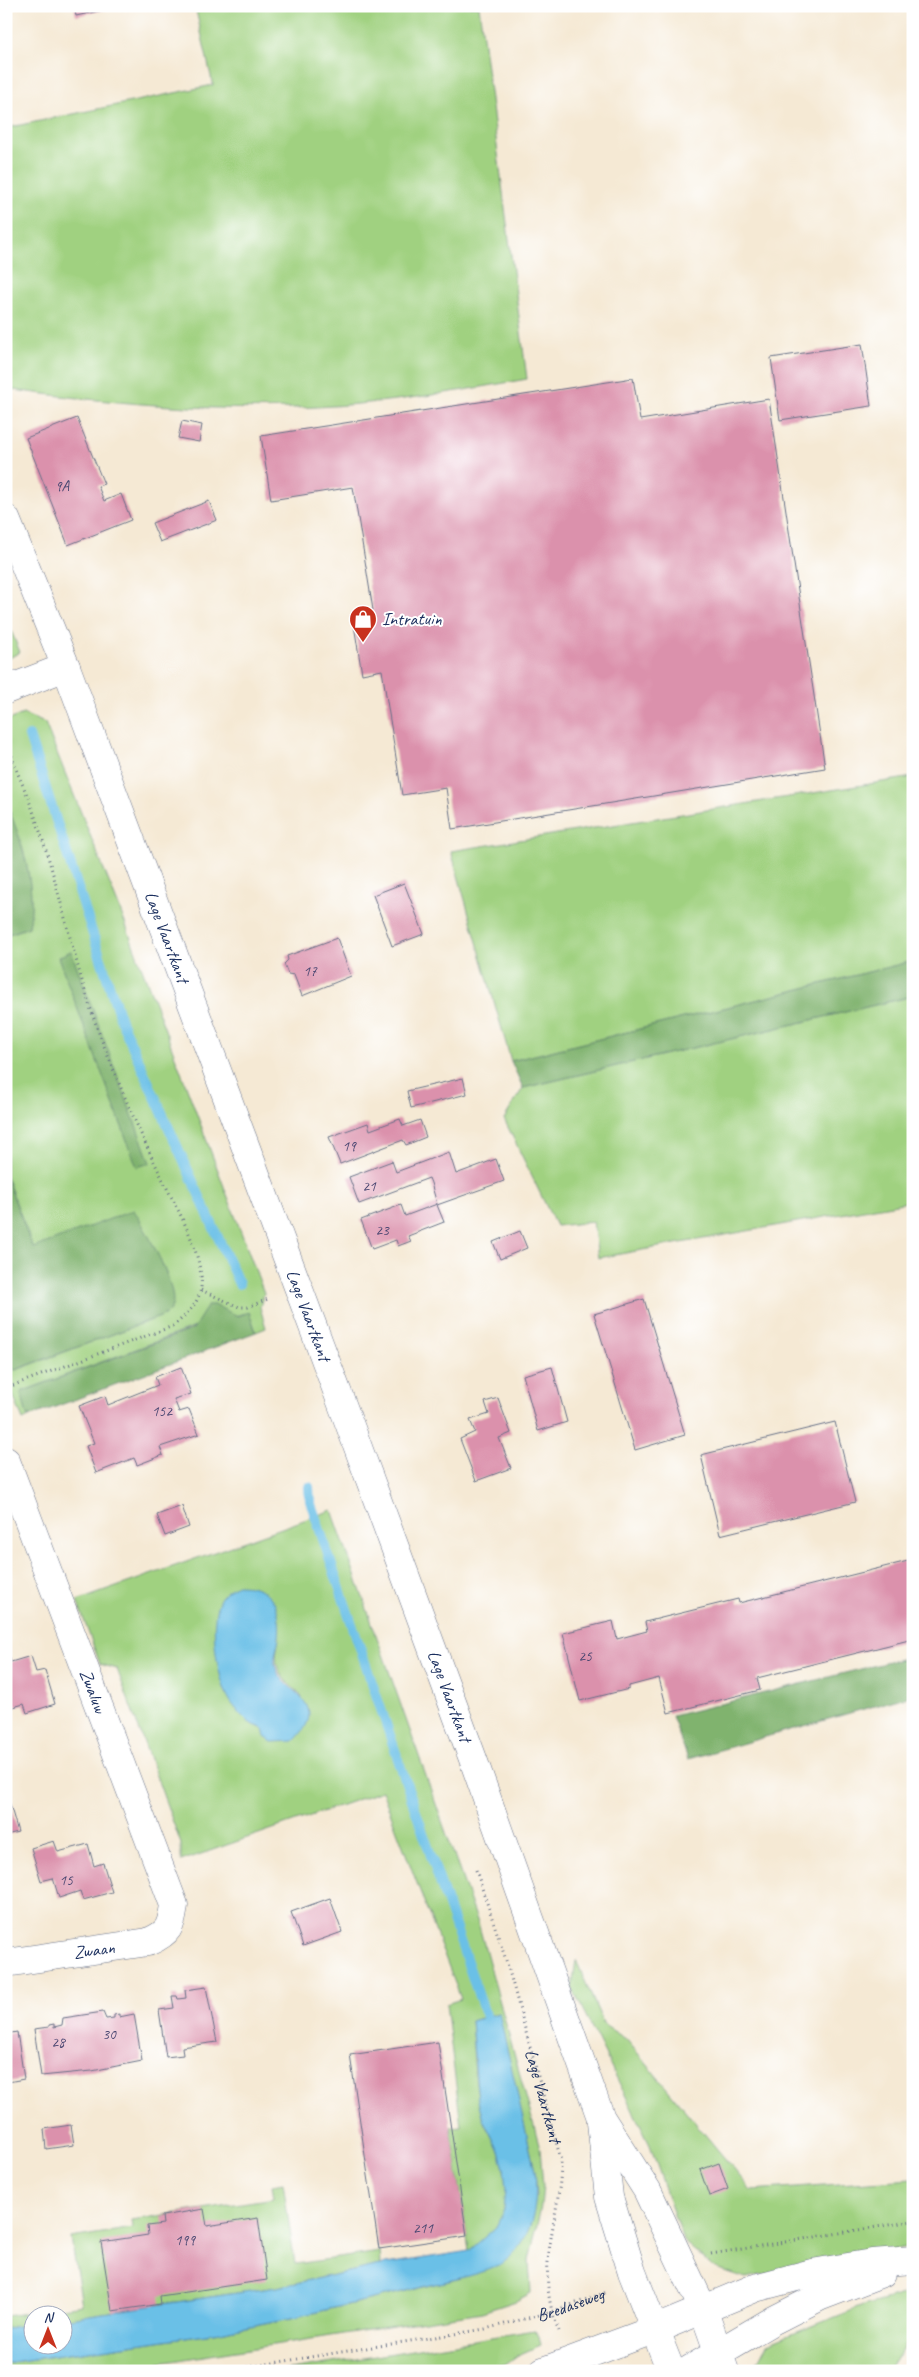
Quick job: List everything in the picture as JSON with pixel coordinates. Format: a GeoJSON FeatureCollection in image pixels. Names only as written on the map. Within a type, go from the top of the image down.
{"type":"FeatureCollection","features":[{"type":"Feature","properties":{"kind":"street","name":"Lage Vaartkant"},"geometry":{"type":"LineString","coordinates":[[6,519],[66,667],[473,1759],[601,2118],[647,2190],[703,2309],[722,2362]]}},
{"type":"Feature","properties":{"kind":"street"},"geometry":{"type":"LineString","coordinates":[[6,690],[66,667]]}},
{"type":"Feature","properties":{"kind":"street","name":"Zwaluw"},"geometry":{"type":"LineString","coordinates":[[6,1461],[174,1905],[172,1921]]}},
{"type":"Feature","properties":{"kind":"street","name":"Zwaan"},"geometry":{"type":"LineString","coordinates":[[6,1963],[148,1942],[165,1935],[172,1921]]}},
{"type":"Feature","properties":{"kind":"street","name":"Lage Vaartkant"},"geometry":{"type":"LineString","coordinates":[[601,2118],[609,2197],[636,2281],[671,2371]]}},
{"type":"Feature","properties":{"kind":"street"},"geometry":{"type":"LineString","coordinates":[[544,2371],[656,2329],[755,2288],[812,2273],[872,2263],[913,2261]]}},
{"type":"Feature","properties":{"kind":"street"},"geometry":{"type":"LineString","coordinates":[[688,2371],[722,2362],[774,2320],[819,2297],[913,2261]]}},
{"type":"Feature","properties":{"kind":"path"},"geometry":{"type":"LineString","coordinates":[[6,742],[27,790],[99,1032],[159,1173],[186,1225],[199,1264],[202,1290],[188,1314],[173,1326],[6,1388]]}},
{"type":"Feature","properties":{"kind":"path"},"geometry":{"type":"LineString","coordinates":[[202,1290],[239,1307],[248,1307],[273,1296]]}},
{"type":"Feature","properties":{"kind":"path","name":"Lage Vaartkant"},"geometry":{"type":"LineString","coordinates":[[473,1862],[507,1963],[561,2160],[561,2180],[546,2266],[551,2312]]}},
{"type":"Feature","properties":{"kind":"path"},"geometry":{"type":"LineString","coordinates":[[681,2264],[712,2253],[913,2221]]}},
{"type":"Feature","properties":{"kind":"path","name":"Bredaseweg"},"geometry":{"type":"LineString","coordinates":[[223,2371],[485,2329],[551,2312],[636,2281]]}},
{"type":"Feature","properties":{"kind":"green space"},"geometry":{"type":"Polygon","coordinates":[[[195,6],[479,6],[527,379],[379,402],[270,409],[138,404],[6,389],[6,128],[213,85],[195,6]]]}},
{"type":"Feature","properties":{"kind":"green space"},"geometry":{"type":"Polygon","coordinates":[[[6,619],[20,652],[6,660],[6,619]]]}},
{"type":"Feature","properties":{"kind":"green space"},"geometry":{"type":"Polygon","coordinates":[[[23,714],[45,723],[119,907],[264,1293],[260,1307],[266,1328],[256,1332],[249,1312],[195,1327],[21,1392],[28,1416],[31,1416],[23,1420],[6,1378],[6,1358],[10,1367],[16,1370],[162,1316],[33,1248],[6,1176],[6,935],[29,927],[25,858],[6,803],[6,721],[23,714]]]}},
{"type":"Feature","properties":{"kind":"green space"},"geometry":{"type":"Polygon","coordinates":[[[913,777],[913,961],[511,1061],[451,851],[913,777]]]}},
{"type":"Feature","properties":{"kind":"green space"},"geometry":{"type":"Polygon","coordinates":[[[6,803],[26,864],[31,896],[31,912],[29,927],[6,935],[6,803]]]}},
{"type":"Feature","properties":{"kind":"green space"},"geometry":{"type":"Polygon","coordinates":[[[71,951],[150,1163],[137,1167],[58,957],[71,951]]]}},
{"type":"Feature","properties":{"kind":"green space"},"geometry":{"type":"Polygon","coordinates":[[[913,961],[913,996],[523,1088],[511,1061],[913,961]]]}},
{"type":"Feature","properties":{"kind":"green space"},"geometry":{"type":"Polygon","coordinates":[[[913,996],[913,1201],[598,1258],[593,1222],[556,1226],[504,1119],[523,1088],[913,996]]]}},
{"type":"Feature","properties":{"kind":"green space"},"geometry":{"type":"Polygon","coordinates":[[[6,1177],[33,1248],[134,1210],[166,1272],[173,1297],[172,1306],[169,1311],[159,1317],[15,1370],[10,1367],[6,1358],[6,1177]]]}},
{"type":"Feature","properties":{"kind":"green space"},"geometry":{"type":"Polygon","coordinates":[[[208,1305],[214,1305],[238,1316],[249,1312],[256,1332],[27,1416],[21,1392],[193,1329],[208,1305]]]}},
{"type":"Feature","properties":{"kind":"green space"},"geometry":{"type":"Polygon","coordinates":[[[332,1510],[479,1926],[540,2148],[543,2186],[541,2207],[529,2261],[531,2293],[516,2301],[482,2312],[109,2371],[6,2371],[6,2363],[220,2332],[296,2317],[461,2278],[537,2196],[535,2171],[498,2013],[471,2021],[479,2105],[483,2120],[495,2143],[503,2166],[506,2199],[504,2210],[495,2228],[469,2251],[451,2127],[461,2126],[446,2004],[461,1999],[382,1791],[181,1861],[181,1844],[117,1669],[100,1664],[77,1601],[332,1510]],[[215,1622],[221,1677],[251,1723],[263,1729],[302,1697],[283,1678],[277,1666],[279,1639],[215,1622]]]}},
{"type":"Feature","properties":{"kind":"green space"},"geometry":{"type":"Polygon","coordinates":[[[913,1656],[913,1695],[688,1759],[672,1716],[913,1656]]]}},
{"type":"Feature","properties":{"kind":"green space"},"geometry":{"type":"Polygon","coordinates":[[[576,1960],[604,2025],[626,2039],[751,2190],[913,2179],[913,2247],[745,2278],[715,2268],[683,2241],[650,2145],[572,1988],[576,1960]]]}},
{"type":"Feature","properties":{"kind":"green space"},"geometry":{"type":"Polygon","coordinates":[[[283,2183],[295,2264],[380,2252],[381,2265],[277,2287],[72,2318],[72,2306],[82,2305],[71,2238],[133,2228],[132,2220],[274,2198],[272,2185],[283,2183]]]}},
{"type":"Feature","properties":{"kind":"green space"},"geometry":{"type":"Polygon","coordinates":[[[913,2292],[913,2332],[888,2371],[753,2371],[767,2344],[863,2306],[913,2292]]]}},
{"type":"Feature","properties":{"kind":"green space"},"geometry":{"type":"Polygon","coordinates":[[[22,2314],[22,2326],[6,2328],[6,2316],[22,2314]]]}},
{"type":"Feature","properties":{"kind":"green space"},"geometry":{"type":"Polygon","coordinates":[[[535,2330],[541,2345],[518,2355],[504,2365],[414,2371],[284,2371],[535,2330]]]}},
{"type":"Feature","properties":{"kind":"water"},"geometry":{"type":"Polygon","coordinates":[[[238,1585],[249,1586],[266,1593],[276,1607],[279,1637],[275,1664],[285,1683],[307,1706],[309,1716],[305,1727],[294,1741],[272,1742],[265,1737],[263,1729],[247,1721],[242,1716],[227,1696],[216,1653],[216,1609],[224,1594],[238,1585]]]}},
{"type":"Feature","properties":{"kind":"water"},"geometry":{"type":"Polygon","coordinates":[[[499,2013],[535,2171],[536,2195],[533,2217],[524,2238],[510,2257],[500,2265],[461,2278],[296,2317],[220,2332],[72,2353],[72,2318],[277,2287],[381,2265],[469,2251],[496,2227],[504,2210],[506,2190],[504,2168],[498,2149],[483,2119],[478,2100],[471,2021],[499,2013]]]}},
{"type":"Feature","properties":{"kind":"water"},"geometry":{"type":"Polygon","coordinates":[[[22,2326],[22,2354],[68,2354],[6,2363],[6,2328],[22,2326]]]}},
{"type":"Feature","properties":{"kind":"building"},"geometry":{"type":"Polygon","coordinates":[[[74,6],[117,6],[117,7],[76,16],[74,6]]]}},
{"type":"Feature","properties":{"kind":"building"},"geometry":{"type":"Polygon","coordinates":[[[862,344],[871,406],[780,420],[771,358],[862,344]]]}},
{"type":"Feature","properties":{"kind":"building"},"geometry":{"type":"Polygon","coordinates":[[[633,378],[640,420],[769,399],[825,768],[452,829],[446,788],[402,795],[382,670],[362,674],[352,613],[373,610],[353,487],[271,500],[261,436],[633,378]]]}},
{"type":"Feature","properties":{"kind":"building"},"geometry":{"type":"Polygon","coordinates":[[[77,418],[104,484],[98,486],[104,501],[121,494],[131,520],[68,545],[26,438],[77,418]]]}},
{"type":"Feature","properties":{"kind":"building"},"geometry":{"type":"Polygon","coordinates":[[[182,421],[202,425],[199,442],[178,438],[182,421]]]}},
{"type":"Feature","properties":{"kind":"building"},"geometry":{"type":"Polygon","coordinates":[[[209,501],[217,520],[160,542],[152,523],[209,501]]]}},
{"type":"Feature","properties":{"kind":"building"},"geometry":{"type":"Polygon","coordinates":[[[404,883],[424,934],[392,946],[373,895],[404,883]]]}},
{"type":"Feature","properties":{"kind":"building"},"geometry":{"type":"Polygon","coordinates":[[[337,938],[351,976],[302,996],[294,975],[288,974],[284,964],[288,960],[287,956],[337,938]]]}},
{"type":"Feature","properties":{"kind":"building"},"geometry":{"type":"Polygon","coordinates":[[[463,1078],[467,1094],[411,1108],[407,1091],[463,1078]]]}},
{"type":"Feature","properties":{"kind":"building"},"geometry":{"type":"Polygon","coordinates":[[[400,1119],[403,1126],[420,1120],[426,1137],[406,1145],[403,1140],[340,1164],[329,1137],[368,1123],[370,1130],[400,1119]]]}},
{"type":"Feature","properties":{"kind":"building"},"geometry":{"type":"Polygon","coordinates":[[[449,1152],[456,1174],[496,1159],[504,1181],[437,1205],[444,1222],[408,1236],[411,1241],[398,1246],[396,1240],[372,1249],[361,1220],[401,1205],[405,1216],[437,1204],[431,1183],[429,1178],[359,1204],[349,1177],[392,1161],[396,1172],[449,1152]]]}},
{"type":"Feature","properties":{"kind":"building"},"geometry":{"type":"Polygon","coordinates":[[[520,1231],[527,1248],[500,1259],[493,1242],[520,1231]]]}},
{"type":"Feature","properties":{"kind":"building"},"geometry":{"type":"Polygon","coordinates":[[[644,1299],[685,1435],[635,1450],[594,1314],[644,1299]]]}},
{"type":"Feature","properties":{"kind":"building"},"geometry":{"type":"Polygon","coordinates":[[[181,1367],[191,1394],[174,1399],[179,1412],[189,1409],[199,1434],[160,1447],[163,1455],[137,1465],[134,1458],[96,1473],[86,1446],[94,1443],[79,1406],[105,1396],[108,1405],[158,1385],[155,1377],[181,1367]]]}},
{"type":"Feature","properties":{"kind":"building"},"geometry":{"type":"Polygon","coordinates":[[[552,1367],[567,1422],[538,1431],[523,1375],[552,1367]]]}},
{"type":"Feature","properties":{"kind":"building"},"geometry":{"type":"Polygon","coordinates":[[[498,1398],[511,1433],[499,1438],[511,1468],[476,1481],[460,1439],[475,1432],[470,1420],[489,1414],[485,1402],[498,1398]]]}},
{"type":"Feature","properties":{"kind":"building"},"geometry":{"type":"Polygon","coordinates":[[[835,1422],[855,1502],[720,1535],[701,1455],[835,1422]]]}},
{"type":"Feature","properties":{"kind":"building"},"geometry":{"type":"Polygon","coordinates":[[[182,1506],[189,1527],[165,1536],[157,1515],[182,1506]]]}},
{"type":"Feature","properties":{"kind":"building"},"geometry":{"type":"Polygon","coordinates":[[[912,1560],[913,1639],[757,1678],[760,1690],[668,1713],[659,1678],[629,1686],[629,1689],[580,1701],[563,1633],[613,1621],[617,1639],[647,1631],[645,1622],[738,1599],[739,1603],[912,1560]]]}},
{"type":"Feature","properties":{"kind":"building"},"geometry":{"type":"Polygon","coordinates":[[[6,1647],[11,1662],[31,1656],[36,1672],[45,1670],[55,1704],[27,1713],[24,1704],[6,1709],[6,1647]]]}},
{"type":"Feature","properties":{"kind":"building"},"geometry":{"type":"Polygon","coordinates":[[[6,1795],[18,1832],[6,1835],[6,1795]]]}},
{"type":"Feature","properties":{"kind":"building"},"geometry":{"type":"Polygon","coordinates":[[[54,1841],[58,1852],[88,1844],[94,1866],[103,1863],[112,1892],[83,1900],[80,1891],[59,1898],[53,1878],[41,1881],[31,1848],[54,1841]]]}},
{"type":"Feature","properties":{"kind":"building"},"geometry":{"type":"Polygon","coordinates":[[[330,1898],[342,1932],[303,1946],[291,1912],[330,1898]]]}},
{"type":"Feature","properties":{"kind":"building"},"geometry":{"type":"Polygon","coordinates":[[[206,1987],[217,2042],[182,2047],[183,2055],[166,2057],[159,2010],[174,2008],[172,1996],[177,1996],[178,1999],[186,1998],[185,1990],[206,1987]]]}},
{"type":"Feature","properties":{"kind":"building"},"geometry":{"type":"Polygon","coordinates":[[[103,2012],[106,2019],[114,2018],[114,2015],[119,2014],[119,2017],[134,2014],[142,2061],[92,2071],[41,2076],[34,2029],[49,2027],[49,2025],[54,2024],[54,2027],[62,2025],[63,2018],[103,2012]]]}},
{"type":"Feature","properties":{"kind":"building"},"geometry":{"type":"Polygon","coordinates":[[[17,2032],[24,2079],[6,2084],[6,2034],[17,2032]]]}},
{"type":"Feature","properties":{"kind":"building"},"geometry":{"type":"Polygon","coordinates":[[[438,2042],[467,2236],[379,2249],[350,2055],[438,2042]]]}},
{"type":"Feature","properties":{"kind":"building"},"geometry":{"type":"Polygon","coordinates":[[[71,2125],[74,2145],[46,2149],[44,2129],[71,2125]]]}},
{"type":"Feature","properties":{"kind":"building"},"geometry":{"type":"Polygon","coordinates":[[[719,2163],[728,2189],[709,2196],[700,2170],[719,2163]]]}},
{"type":"Feature","properties":{"kind":"building"},"geometry":{"type":"Polygon","coordinates":[[[204,2209],[207,2226],[258,2218],[267,2280],[160,2296],[161,2304],[112,2311],[101,2242],[148,2235],[147,2226],[163,2224],[162,2216],[204,2209]]]}},
{"type":"Feature","properties":{"kind":"waterway"},"geometry":{"type":"LineString","coordinates":[[29,736],[121,1021],[239,1284]]}},
{"type":"Feature","properties":{"kind":"waterway"},"geometry":{"type":"LineString","coordinates":[[309,1487],[310,1501],[486,2017]]}},
{"type":"Feature","properties":{"kind":"place","name":"Intratuin"},"geometry":{"type":"Point","coordinates":[363,643]}}]}
